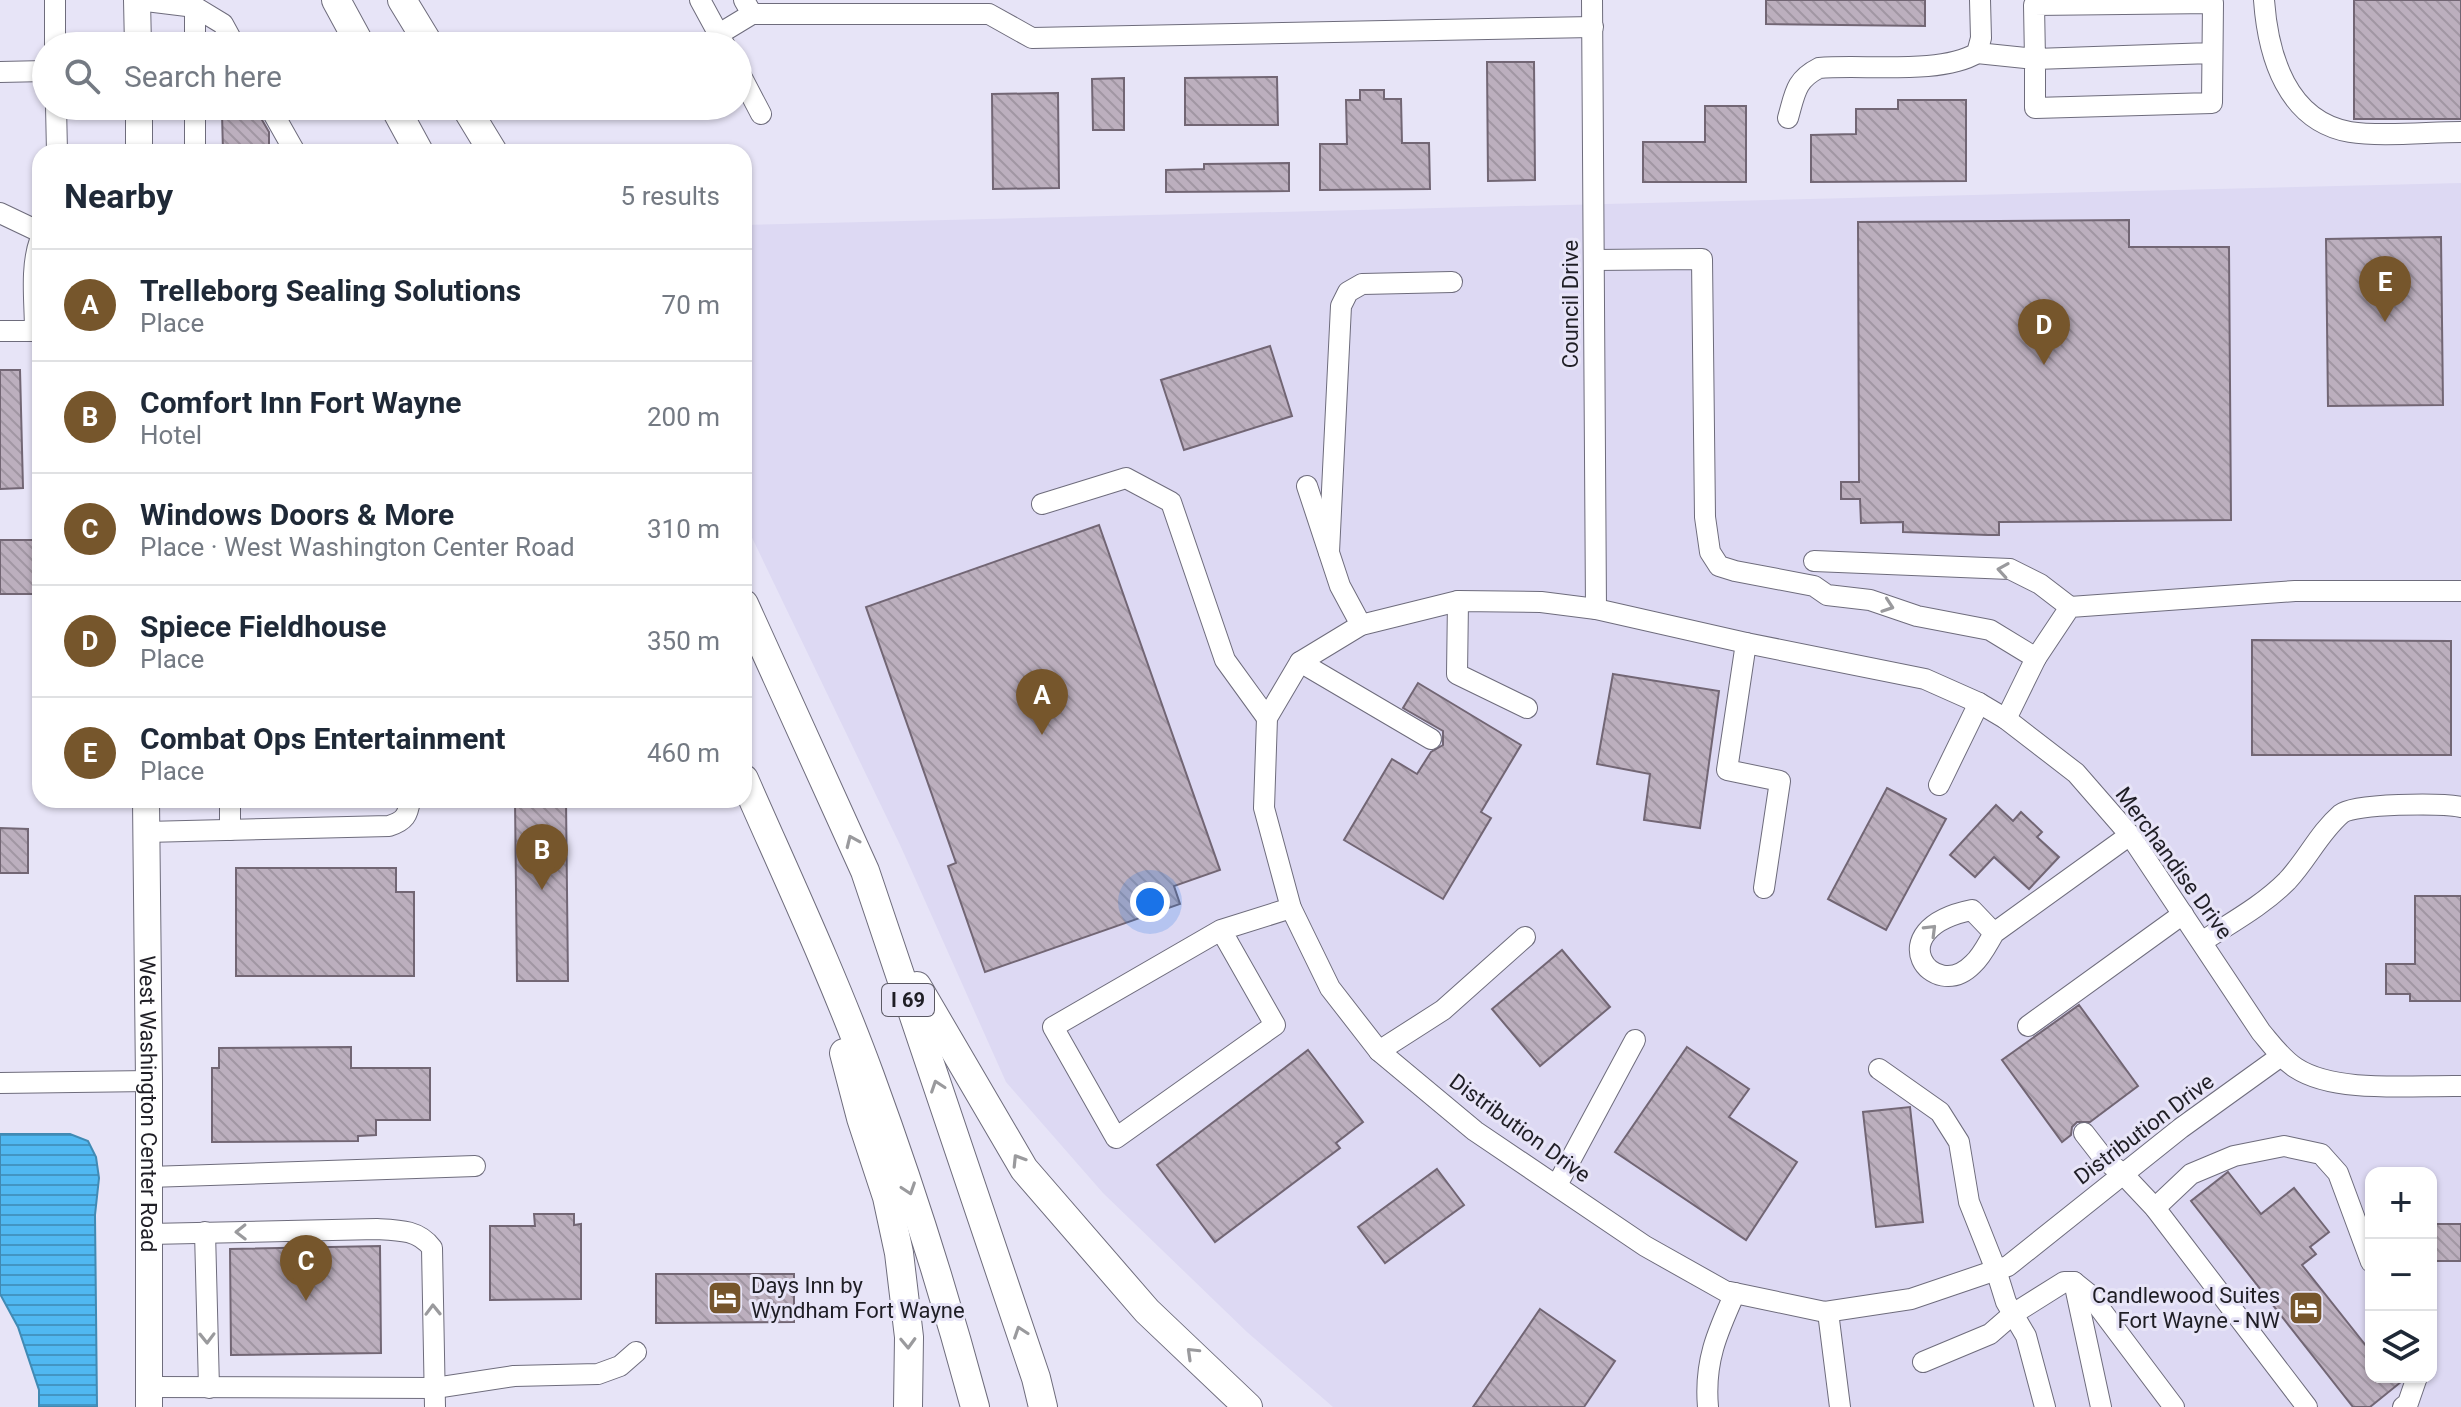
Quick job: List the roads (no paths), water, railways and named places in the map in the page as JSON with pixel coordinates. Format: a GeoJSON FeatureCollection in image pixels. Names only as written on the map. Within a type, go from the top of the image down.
{"type":"FeatureCollection","features":[{"type":"Feature","properties":{"kind":"highway"},"geometry":{"type":"LineString","coordinates":[[336,0],[353,32]]}},
{"type":"Feature","properties":{"kind":"highway"},"geometry":{"type":"LineString","coordinates":[[402,0],[421,32]]}},
{"type":"Feature","properties":{"kind":"highway"},"geometry":{"type":"LineString","coordinates":[[402,120],[415,144]]}},
{"type":"Feature","properties":{"kind":"highway"},"geometry":{"type":"LineString","coordinates":[[474,120],[488,144]]}},
{"type":"Feature","properties":{"kind":"highway","name":"I 69"},"geometry":{"type":"LineString","coordinates":[[752,622],[865,871],[1031,1363],[1043,1407]]}},
{"type":"Feature","properties":{"kind":"highway"},"geometry":{"type":"LineString","coordinates":[[752,797],[870,1075],[947,1303],[975,1407]]}},
{"type":"Feature","properties":{"kind":"highway"},"geometry":{"type":"LineString","coordinates":[[884,926],[1024,1169],[1147,1311],[1248,1407]]}},
{"type":"Feature","properties":{"kind":"highway"},"geometry":{"type":"LineString","coordinates":[[815,940],[861,1118],[887,1197],[899,1253],[909,1337],[908,1407]]}},
{"type":"Feature","properties":{"kind":"main road"},"geometry":{"type":"LineString","coordinates":[[138,0],[138,32]]}},
{"type":"Feature","properties":{"kind":"main road"},"geometry":{"type":"LineString","coordinates":[[139,120],[139,144]]}},
{"type":"Feature","properties":{"kind":"main road","name":"West Washington Center Road"},"geometry":{"type":"LineString","coordinates":[[146,808],[149,1397]]}},
{"type":"Feature","properties":{"kind":"street"},"geometry":{"type":"LineString","coordinates":[[55,0],[55,32]]}},
{"type":"Feature","properties":{"kind":"street"},"geometry":{"type":"LineString","coordinates":[[138,0],[195,7],[223,24],[227,32]]}},
{"type":"Feature","properties":{"kind":"street"},"geometry":{"type":"LineString","coordinates":[[700,0],[718,32]]}},
{"type":"Feature","properties":{"kind":"street"},"geometry":{"type":"LineString","coordinates":[[1001,0],[1008,26]]}},
{"type":"Feature","properties":{"kind":"street","name":"Council Drive"},"geometry":{"type":"LineString","coordinates":[[1592,0],[1596,609]]}},
{"type":"Feature","properties":{"kind":"street"},"geometry":{"type":"LineString","coordinates":[[1977,53],[1981,38],[1980,0]]}},
{"type":"Feature","properties":{"kind":"street"},"geometry":{"type":"LineString","coordinates":[[2264,0],[2272,54],[2281,77],[2292,98],[2311,116],[2332,128],[2353,133],[2461,132]]}},
{"type":"Feature","properties":{"kind":"street"},"geometry":{"type":"LineString","coordinates":[[2213,3],[2212,103],[2035,108],[2035,59],[2034,5],[2213,3]]}},
{"type":"Feature","properties":{"kind":"street"},"geometry":{"type":"LineString","coordinates":[[195,7],[195,32]]}},
{"type":"Feature","properties":{"kind":"street"},"geometry":{"type":"LineString","coordinates":[[728,32],[748,7],[961,7],[989,14],[1032,38],[1593,27]]}},
{"type":"Feature","properties":{"kind":"street"},"geometry":{"type":"LineString","coordinates":[[1788,118],[1803,76],[1819,68],[1942,64],[1965,60],[1977,53],[2035,59],[2212,53]]}},
{"type":"Feature","properties":{"kind":"street"},"geometry":{"type":"LineString","coordinates":[[0,72],[32,71]]}},
{"type":"Feature","properties":{"kind":"street"},"geometry":{"type":"LineString","coordinates":[[752,97],[761,114]]}},
{"type":"Feature","properties":{"kind":"street"},"geometry":{"type":"LineString","coordinates":[[56,120],[57,144]]}},
{"type":"Feature","properties":{"kind":"street"},"geometry":{"type":"LineString","coordinates":[[195,120],[195,144]]}},
{"type":"Feature","properties":{"kind":"street"},"geometry":{"type":"LineString","coordinates":[[277,120],[290,144]]}},
{"type":"Feature","properties":{"kind":"street"},"geometry":{"type":"LineString","coordinates":[[0,213],[32,228]]}},
{"type":"Feature","properties":{"kind":"street"},"geometry":{"type":"LineString","coordinates":[[1594,260],[1702,259],[1705,517],[1710,552],[1719,566],[1814,586],[1827,595],[1870,600],[1917,616],[1990,630],[2036,658]]}},
{"type":"Feature","properties":{"kind":"street"},"geometry":{"type":"LineString","coordinates":[[1329,552],[1341,306],[1348,292],[1362,284],[1452,282]]}},
{"type":"Feature","properties":{"kind":"street"},"geometry":{"type":"LineString","coordinates":[[0,331],[32,331]]}},
{"type":"Feature","properties":{"kind":"street"},"geometry":{"type":"LineString","coordinates":[[1042,504],[1126,478],[1171,502],[1225,660],[1267,718]]}},
{"type":"Feature","properties":{"kind":"street"},"geometry":{"type":"LineString","coordinates":[[1307,486],[1340,586],[1361,625]]}},
{"type":"Feature","properties":{"kind":"street"},"geometry":{"type":"LineString","coordinates":[[1814,561],[2010,569],[2040,584],[2070,607],[2295,591],[2461,591]]}},
{"type":"Feature","properties":{"kind":"street"},"geometry":{"type":"LineString","coordinates":[[1458,601],[1457,674],[1527,708]]}},
{"type":"Feature","properties":{"kind":"street","name":"Distribution Drive"},"geometry":{"type":"LineString","coordinates":[[1596,609],[1541,602],[1458,601],[1361,625],[1300,662],[1267,718],[1264,808],[1291,908],[1330,988],[1379,1051],[1475,1131],[1645,1246],[1725,1291],[1828,1312],[1911,1299],[2008,1266],[2181,1128],[2281,1056]]}},
{"type":"Feature","properties":{"kind":"street"},"geometry":{"type":"LineString","coordinates":[[2006,719],[2036,658],[2070,607]]}},
{"type":"Feature","properties":{"kind":"street","name":"Merchandise Drive"},"geometry":{"type":"LineString","coordinates":[[1596,609],[1925,679],[1979,703],[2006,719],[2076,773],[2130,835],[2261,1032],[2281,1056],[2297,1069],[2318,1078],[2359,1084],[2461,1086]]}},
{"type":"Feature","properties":{"kind":"street"},"geometry":{"type":"LineString","coordinates":[[1746,643],[1727,770],[1780,781],[1764,888]]}},
{"type":"Feature","properties":{"kind":"street"},"geometry":{"type":"LineString","coordinates":[[1300,662],[1431,739]]}},
{"type":"Feature","properties":{"kind":"street"},"geometry":{"type":"LineString","coordinates":[[1939,785],[1979,703]]}},
{"type":"Feature","properties":{"kind":"street"},"geometry":{"type":"LineString","coordinates":[[2203,941],[2260,905],[2289,879],[2319,837],[2343,812],[2362,806],[2461,807]]}},
{"type":"Feature","properties":{"kind":"street"},"geometry":{"type":"LineString","coordinates":[[230,808],[230,830]]}},
{"type":"Feature","properties":{"kind":"street"},"geometry":{"type":"LineString","coordinates":[[146,832],[389,826],[402,822],[409,808]]}},
{"type":"Feature","properties":{"kind":"street"},"geometry":{"type":"LineString","coordinates":[[1994,933],[1972,910],[1953,914],[1926,930],[1919,948],[1922,962],[1932,972],[1948,976],[1962,973],[1981,954],[1994,933],[2130,835]]}},
{"type":"Feature","properties":{"kind":"street"},"geometry":{"type":"LineString","coordinates":[[1221,930],[1275,1025],[1116,1138],[1053,1027],[1221,930],[1291,908]]}},
{"type":"Feature","properties":{"kind":"street"},"geometry":{"type":"LineString","coordinates":[[2028,1026],[2183,914]]}},
{"type":"Feature","properties":{"kind":"street"},"geometry":{"type":"LineString","coordinates":[[1379,1051],[1443,1010],[1525,937]]}},
{"type":"Feature","properties":{"kind":"street"},"geometry":{"type":"LineString","coordinates":[[1557,1185],[1635,1040]]}},
{"type":"Feature","properties":{"kind":"street"},"geometry":{"type":"LineString","coordinates":[[1879,1069],[1940,1112],[1959,1142],[1969,1202],[2006,1302],[2026,1336],[2045,1407]]}},
{"type":"Feature","properties":{"kind":"street"},"geometry":{"type":"LineString","coordinates":[[0,1083],[149,1081]]}},
{"type":"Feature","properties":{"kind":"street"},"geometry":{"type":"LineString","coordinates":[[2084,1133],[2105,1160],[2155,1208],[2307,1407]]}},
{"type":"Feature","properties":{"kind":"street"},"geometry":{"type":"LineString","coordinates":[[2155,1208],[2191,1174],[2234,1156],[2284,1146],[2321,1154],[2338,1173],[2365,1246]]}},
{"type":"Feature","properties":{"kind":"street"},"geometry":{"type":"LineString","coordinates":[[149,1177],[475,1166]]}},
{"type":"Feature","properties":{"kind":"street"},"geometry":{"type":"LineString","coordinates":[[149,1234],[377,1229],[412,1233],[425,1238],[432,1248],[435,1398]]}},
{"type":"Feature","properties":{"kind":"street"},"geometry":{"type":"LineString","coordinates":[[205,1232],[209,1388]]}},
{"type":"Feature","properties":{"kind":"street"},"geometry":{"type":"LineString","coordinates":[[1923,1362],[1990,1334],[2013,1314],[2064,1282],[2074,1282],[2089,1294],[2174,1407]]}},
{"type":"Feature","properties":{"kind":"street"},"geometry":{"type":"LineString","coordinates":[[2074,1282],[2101,1407]]}},
{"type":"Feature","properties":{"kind":"street"},"geometry":{"type":"LineString","coordinates":[[1708,1407],[1707,1368],[1714,1341],[1735,1293]]}},
{"type":"Feature","properties":{"kind":"street"},"geometry":{"type":"LineString","coordinates":[[1828,1312],[1840,1407]]}},
{"type":"Feature","properties":{"kind":"street"},"geometry":{"type":"LineString","coordinates":[[149,1397],[209,1388],[236,1397],[435,1398],[514,1376],[598,1374],[620,1366],[636,1352]]}},
{"type":"Feature","properties":{"kind":"street"},"geometry":{"type":"LineString","coordinates":[[2153,1381],[2157,1407]]}},
{"type":"Feature","properties":{"kind":"street"},"geometry":{"type":"LineString","coordinates":[[2403,1407],[2408,1403],[2415,1383]]}},
{"type":"Feature","properties":{"kind":"water"},"geometry":{"type":"Polygon","coordinates":[[[0,1134],[70,1134],[88,1141],[96,1157],[99,1178],[95,1215],[97,1407],[39,1407],[39,1390],[18,1327],[0,1294],[0,1134]]]}},
{"type":"Feature","properties":{"kind":"place","name":"Combat Ops Entertainment"},"geometry":{"type":"Point","coordinates":[2385,322]}},
{"type":"Feature","properties":{"kind":"place","name":"Spiece Fieldhouse"},"geometry":{"type":"Point","coordinates":[2044,365]}},
{"type":"Feature","properties":{"kind":"place","name":"Trelleborg Sealing Solutions"},"geometry":{"type":"Point","coordinates":[1042,735]}},
{"type":"Feature","properties":{"kind":"place","name":"Comfort Inn Fort Wayne"},"geometry":{"type":"Point","coordinates":[542,890]}},
{"type":"Feature","properties":{"kind":"place","name":"Days Inn by Wyndham Fort Wayne"},"geometry":{"type":"Point","coordinates":[725,1298]}},
{"type":"Feature","properties":{"kind":"place","name":"Windows Doors & More"},"geometry":{"type":"Point","coordinates":[306,1301]}},
{"type":"Feature","properties":{"kind":"place","name":"Candlewood Suites Fort Wayne - NW"},"geometry":{"type":"Point","coordinates":[2306,1308]}}]}
